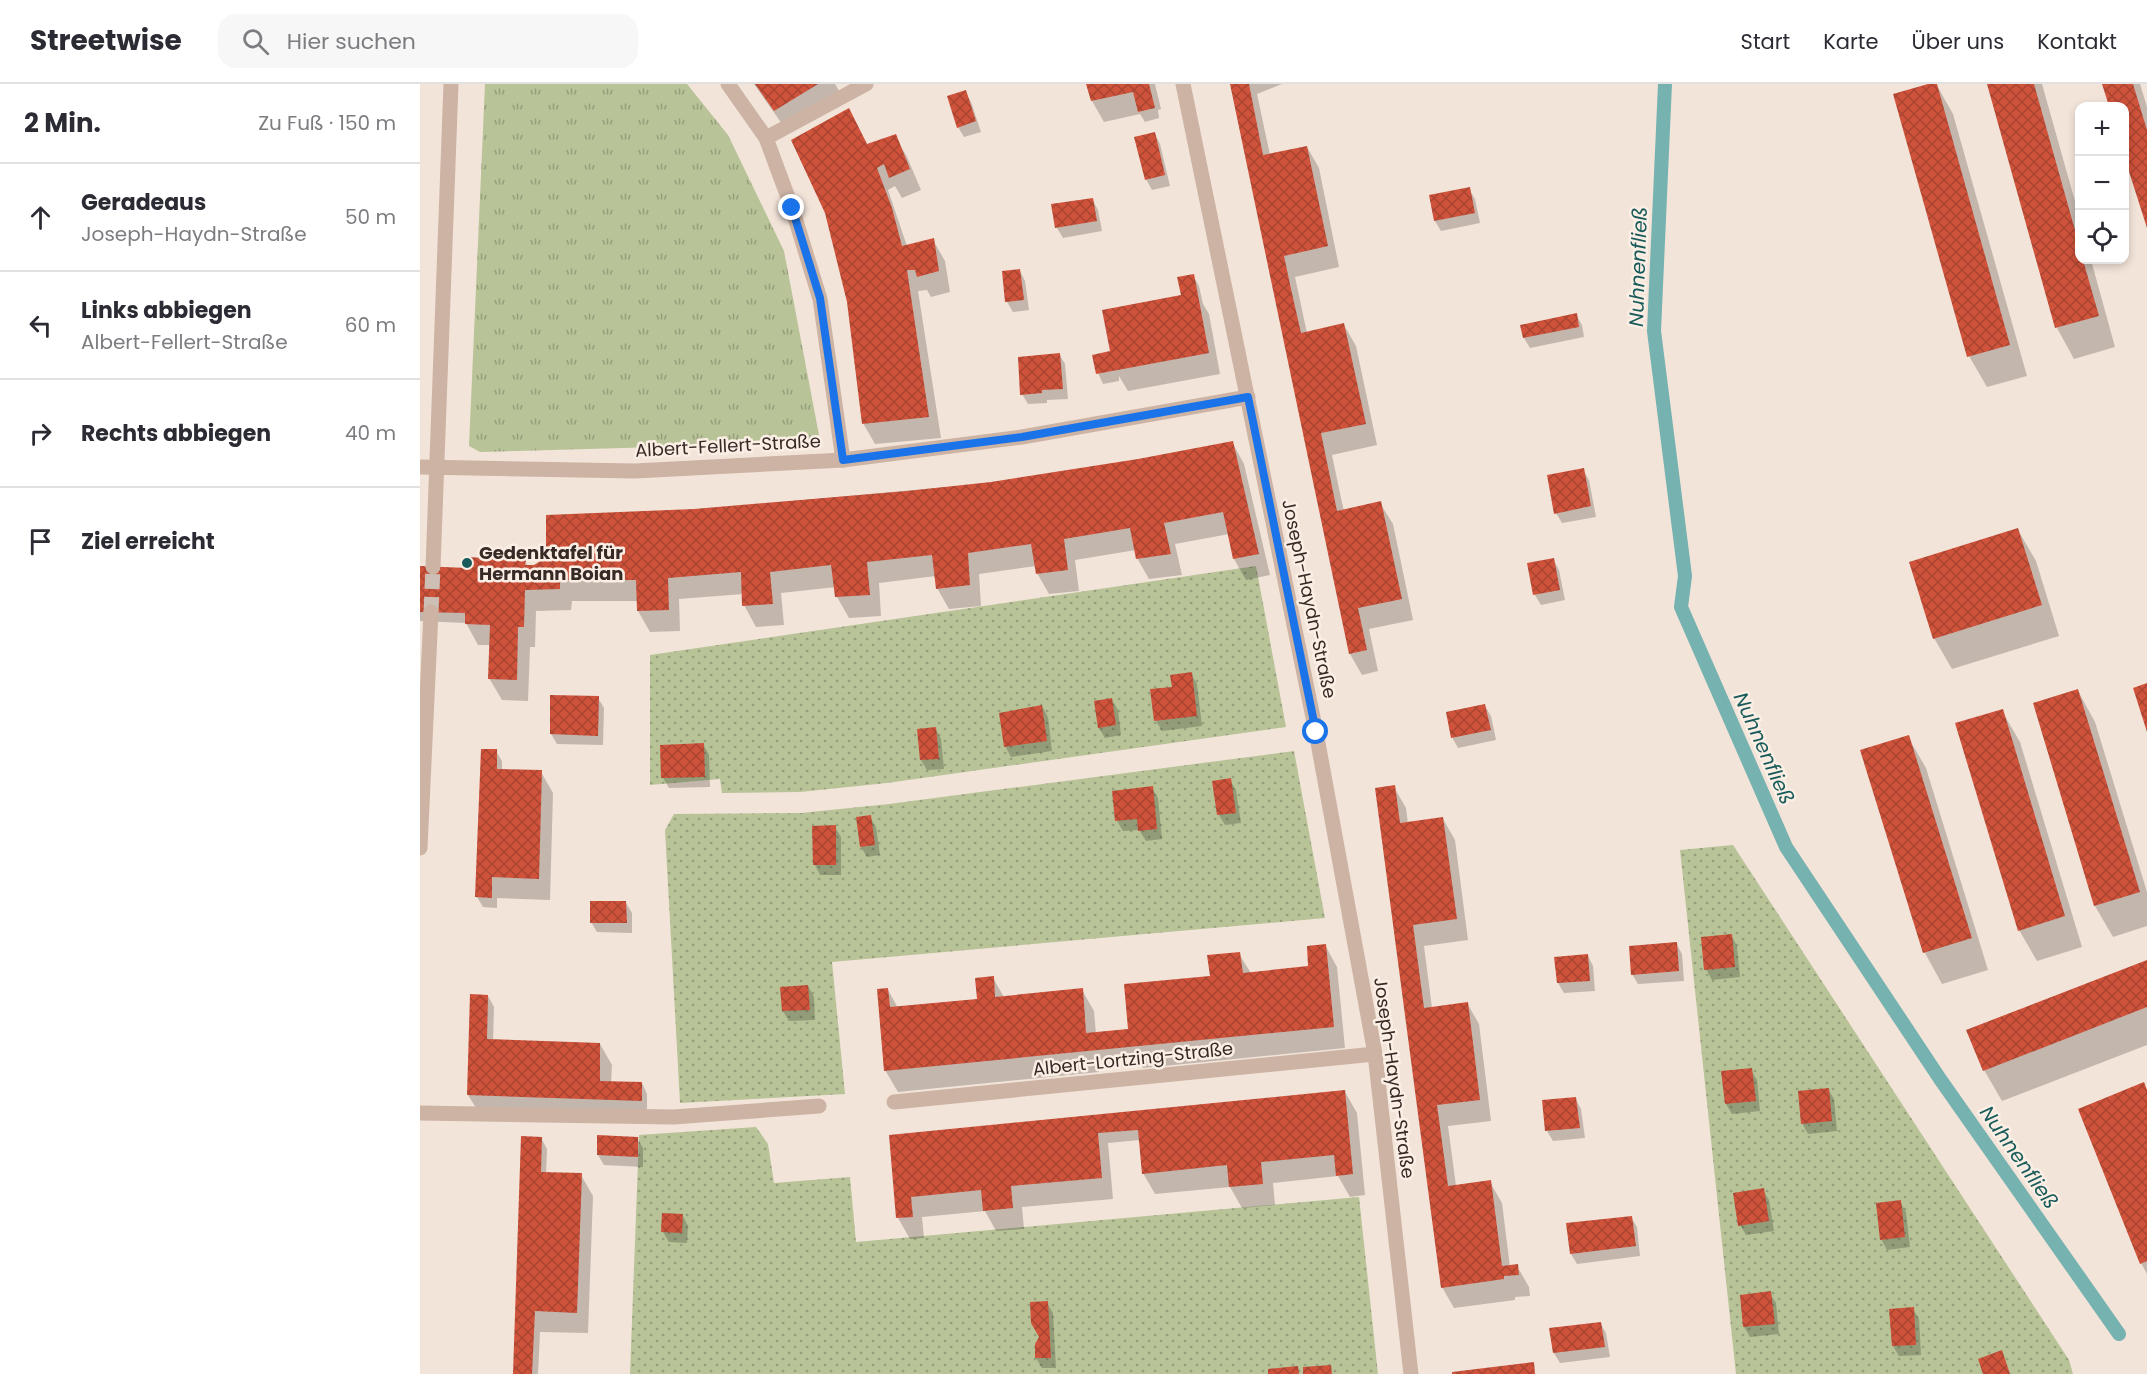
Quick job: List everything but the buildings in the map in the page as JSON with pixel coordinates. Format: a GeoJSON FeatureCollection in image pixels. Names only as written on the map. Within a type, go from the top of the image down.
{"type":"FeatureCollection","features":[{"type":"Feature","properties":{"kind":"street"},"geometry":{"type":"LineString","coordinates":[[433,567],[451,84]]}},
{"type":"Feature","properties":{"kind":"street"},"geometry":{"type":"LineString","coordinates":[[728,84],[766,138],[792,208],[820,298],[843,460]]}},
{"type":"Feature","properties":{"kind":"street"},"geometry":{"type":"LineString","coordinates":[[766,138],[866,84]]}},
{"type":"Feature","properties":{"kind":"street","name":"Joseph-Haydn-Straße"},"geometry":{"type":"LineString","coordinates":[[1183,84],[1316,732],[1375,1054],[1411,1374]]}},
{"type":"Feature","properties":{"kind":"street","name":"Albert-Fellert-Straße"},"geometry":{"type":"LineString","coordinates":[[420,466],[635,471],[843,460],[1022,437],[1248,397]]}},
{"type":"Feature","properties":{"kind":"street"},"geometry":{"type":"LineString","coordinates":[[420,848],[431,612]]}},
{"type":"Feature","properties":{"kind":"street","name":"Albert-Lortzing-Straße"},"geometry":{"type":"LineString","coordinates":[[894,1102],[1375,1054]]}},
{"type":"Feature","properties":{"kind":"street"},"geometry":{"type":"LineString","coordinates":[[420,1113],[674,1117],[819,1106]]}},
{"type":"Feature","properties":{"kind":"green space"},"geometry":{"type":"Polygon","coordinates":[[[485,84],[687,84],[728,135],[784,251],[819,435],[800,443],[480,452],[469,446],[485,84]]]}},
{"type":"Feature","properties":{"kind":"green space"},"geometry":{"type":"Polygon","coordinates":[[[1256,566],[1286,727],[887,783],[800,792],[722,793],[720,779],[650,785],[650,655],[1256,566]]]}},
{"type":"Feature","properties":{"kind":"green space"},"geometry":{"type":"Polygon","coordinates":[[[1294,751],[1325,918],[832,962],[845,1094],[680,1103],[665,830],[674,814],[801,813],[889,804],[1294,751]]]}},
{"type":"Feature","properties":{"kind":"green space"},"geometry":{"type":"Polygon","coordinates":[[[1733,845],[2069,1360],[2073,1374],[1736,1374],[1680,850],[1733,845]]]}},
{"type":"Feature","properties":{"kind":"green space"},"geometry":{"type":"Polygon","coordinates":[[[756,1127],[768,1144],[774,1183],[850,1177],[856,1242],[1359,1197],[1378,1374],[630,1374],[639,1135],[756,1127]]]}},
{"type":"Feature","properties":{"kind":"waterway","name":"Nuhnenfließ"},"geometry":{"type":"LineString","coordinates":[[1665,84],[1654,331],[1685,576],[1681,607],[1786,847],[1940,1079],[2119,1334]]}},
{"type":"Feature","properties":{"kind":"tunnel"},"geometry":{"type":"LineString","coordinates":[[431,612],[433,567]]}},
{"type":"Feature","properties":{"kind":"place","name":"Gedenktafel für Hermann Boian"},"geometry":{"type":"Point","coordinates":[467,563]}},
{"type":"Feature","properties":{"kind":"route"},"geometry":{"type":"LineString","coordinates":[[792,208],[820,298],[843,460],[1022,437],[1248,397],[1316,732]]}}]}
